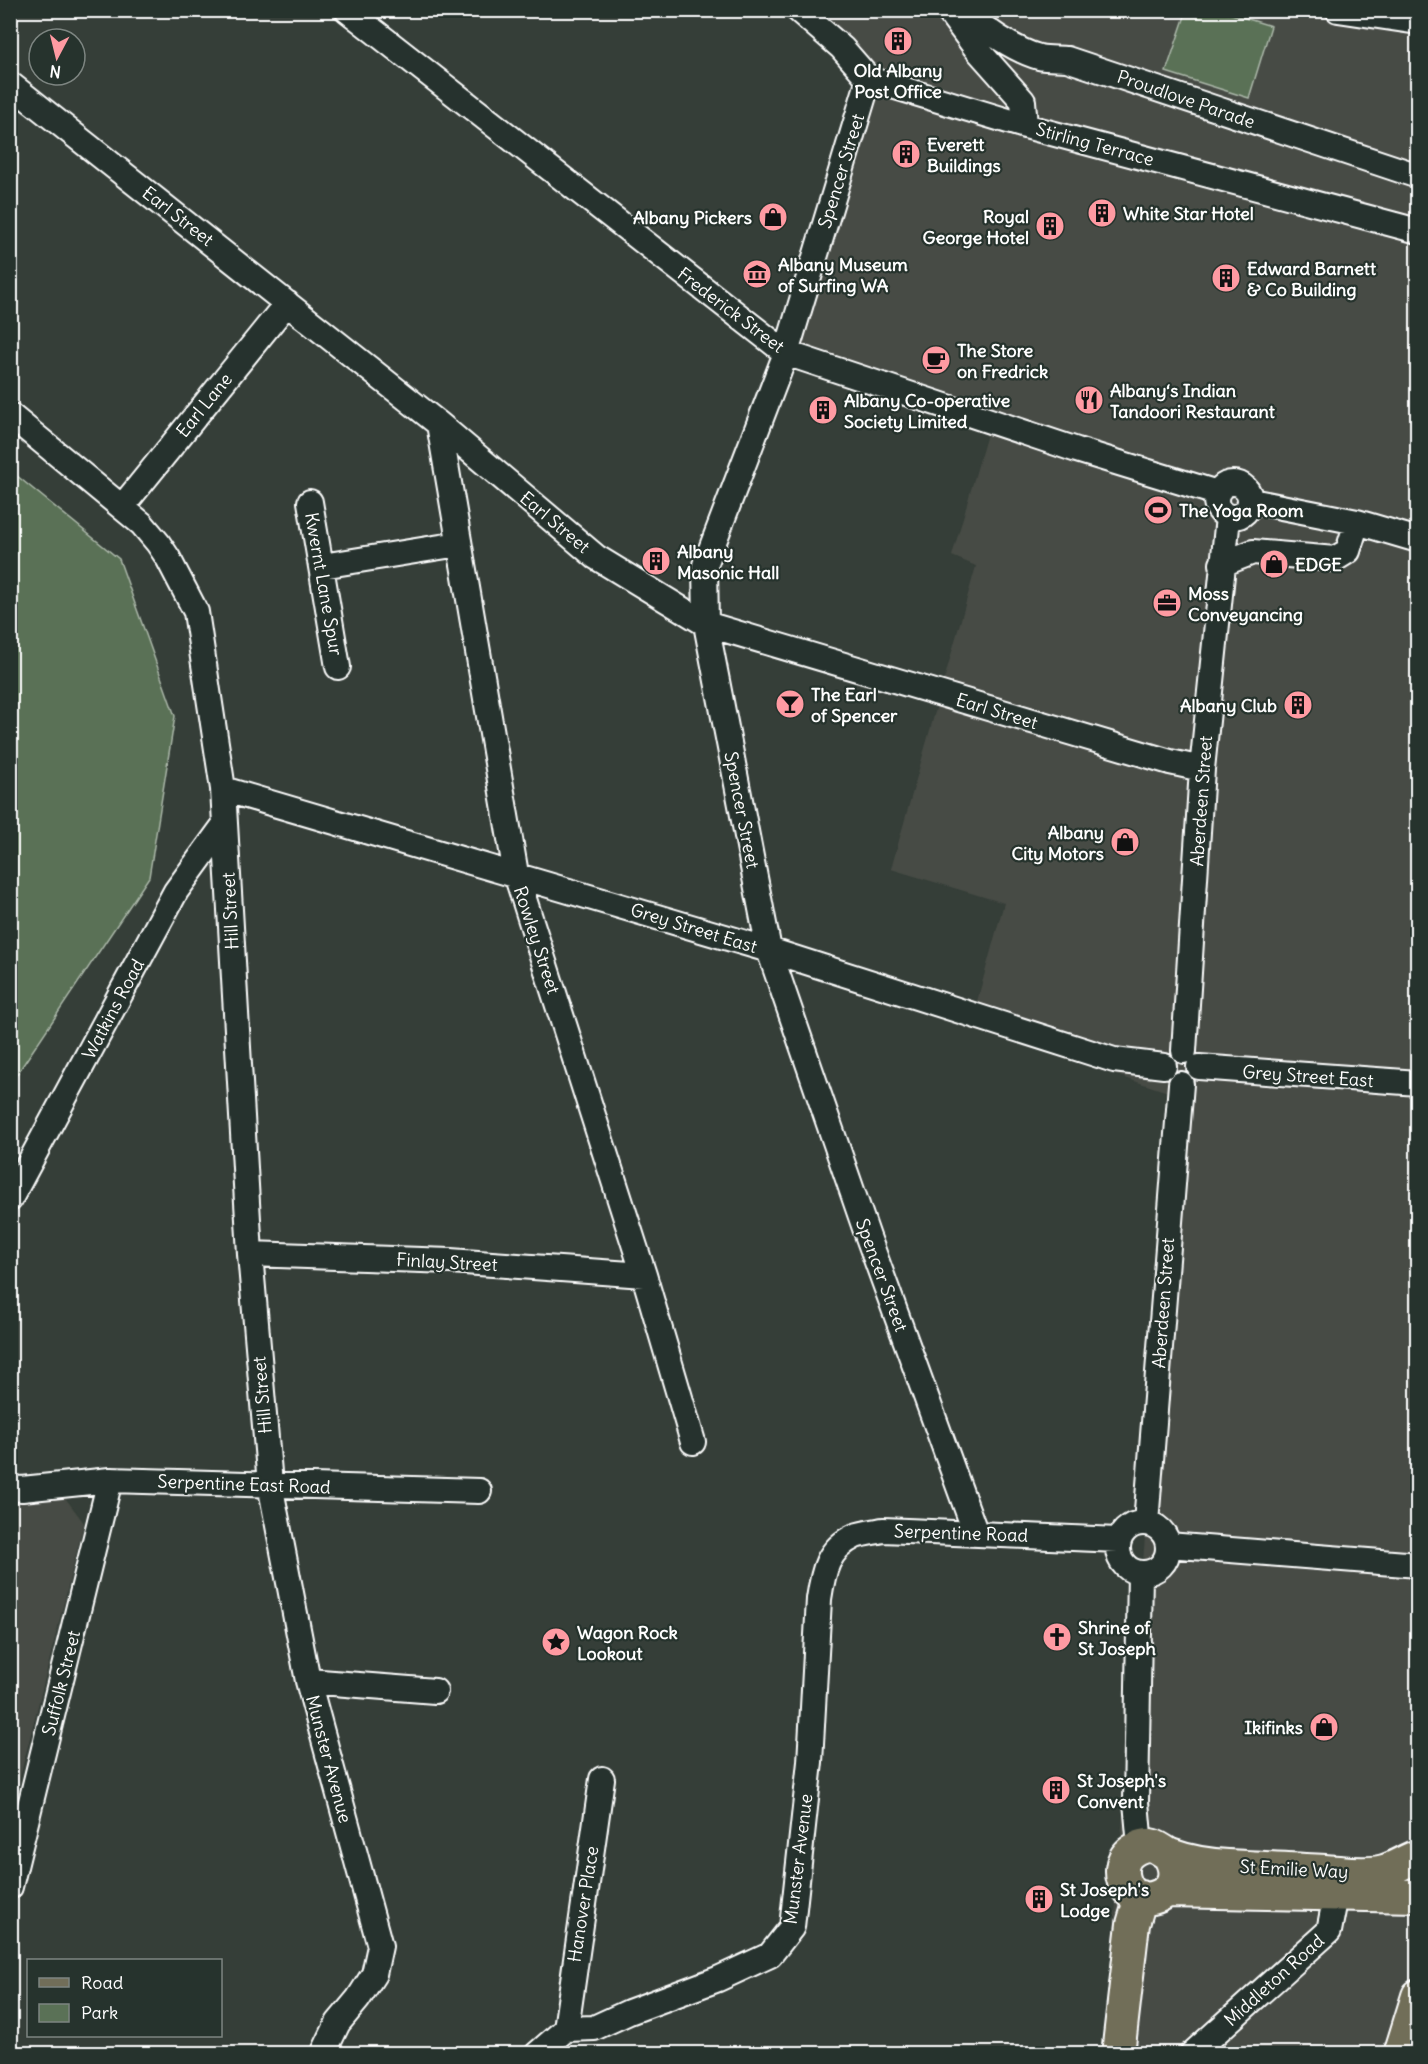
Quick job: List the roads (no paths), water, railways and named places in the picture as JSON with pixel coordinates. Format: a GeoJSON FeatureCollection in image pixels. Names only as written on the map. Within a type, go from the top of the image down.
{"type":"FeatureCollection","features":[{"type":"Feature","properties":{"kind":"main road","name":"St Emilie Way"},"geometry":{"type":"LineString","coordinates":[[1154,1850],[1203,1865],[1351,1873],[1384,1871],[1418,1856]]}},
{"type":"Feature","properties":{"kind":"main road"},"geometry":{"type":"LineString","coordinates":[[1118,2054],[1133,1924],[1154,1894],[1172,1885],[1175,1869],[1154,1850],[1132,1851],[1125,1858],[1122,1867],[1125,1886],[1132,1893],[1154,1894]]}},
{"type":"Feature","properties":{"kind":"main road","name":"St Emilie Way"},"geometry":{"type":"LineString","coordinates":[[1154,1894],[1418,1896]]}},
{"type":"Feature","properties":{"kind":"main road"},"geometry":{"type":"LineString","coordinates":[[1400,2054],[1418,1995]]}},
{"type":"Feature","properties":{"kind":"main road"},"geometry":{"type":"LineString","coordinates":[[1415,2054],[1418,2046]]}},
{"type":"Feature","properties":{"kind":"street","name":"Frederick Street"},"geometry":{"type":"LineString","coordinates":[[347,10],[786,353],[1077,450],[1217,493]]}},
{"type":"Feature","properties":{"kind":"street"},"geometry":{"type":"LineString","coordinates":[[798,10],[842,48],[869,79]]}},
{"type":"Feature","properties":{"kind":"street"},"geometry":{"type":"LineString","coordinates":[[948,10],[975,46],[1023,101],[1025,126]]}},
{"type":"Feature","properties":{"kind":"street","name":"Proudlove Parade"},"geometry":{"type":"LineString","coordinates":[[961,10],[1007,42],[1037,56],[1067,59],[1418,176]]}},
{"type":"Feature","properties":{"kind":"street"},"geometry":{"type":"LineString","coordinates":[[1338,10],[1418,22]]}},
{"type":"Feature","properties":{"kind":"street","name":"Spencer Street"},"geometry":{"type":"LineString","coordinates":[[869,79],[786,353],[705,565],[706,624],[769,950],[868,1237],[976,1534]]}},
{"type":"Feature","properties":{"kind":"street","name":"Stirling Terrace"},"geometry":{"type":"LineString","coordinates":[[869,79],[1025,126],[1418,231]]}},
{"type":"Feature","properties":{"kind":"street","name":"Earl Street"},"geometry":{"type":"LineString","coordinates":[[10,84],[439,424],[596,557],[706,624],[1158,759],[1202,769]]}},
{"type":"Feature","properties":{"kind":"street","name":"Earl Lane"},"geometry":{"type":"LineString","coordinates":[[122,507],[287,303]]}},
{"type":"Feature","properties":{"kind":"street","name":"Hill Street"},"geometry":{"type":"LineString","coordinates":[[10,415],[142,524],[158,543],[196,612],[223,789],[250,1254],[270,1484]]}},
{"type":"Feature","properties":{"kind":"street","name":"Rowley Street"},"geometry":{"type":"LineString","coordinates":[[439,424],[516,874],[644,1275],[693,1442]]}},
{"type":"Feature","properties":{"kind":"street"},"geometry":{"type":"LineString","coordinates":[[1238,483],[1247,490],[1251,501],[1247,511],[1238,517],[1228,517],[1219,510],[1216,504],[1217,493],[1226,485],[1238,483]]}},
{"type":"Feature","properties":{"kind":"street"},"geometry":{"type":"LineString","coordinates":[[1251,501],[1357,522],[1418,540]]}},
{"type":"Feature","properties":{"kind":"street","name":"Kwernt Lane Spur"},"geometry":{"type":"LineString","coordinates":[[310,502],[338,667]]}},
{"type":"Feature","properties":{"kind":"street","name":"Aberdeen Street"},"geometry":{"type":"LineString","coordinates":[[1191,1059],[1202,769],[1228,517]]}},
{"type":"Feature","properties":{"kind":"street"},"geometry":{"type":"LineString","coordinates":[[1222,564],[1253,552],[1335,559],[1348,551],[1357,522]]}},
{"type":"Feature","properties":{"kind":"street"},"geometry":{"type":"LineString","coordinates":[[322,566],[459,544]]}},
{"type":"Feature","properties":{"kind":"street","name":"Grey Street East"},"geometry":{"type":"LineString","coordinates":[[223,789],[769,950],[1114,1060],[1164,1066]]}},
{"type":"Feature","properties":{"kind":"street","name":"Watkins Road"},"geometry":{"type":"LineString","coordinates":[[10,1199],[176,891],[225,824]]}},
{"type":"Feature","properties":{"kind":"street"},"geometry":{"type":"LineString","coordinates":[[1173,1052],[1191,1059],[1198,1072],[1191,1082],[1180,1084],[1167,1076],[1164,1066],[1173,1052]]}},
{"type":"Feature","properties":{"kind":"street","name":"Grey Street East"},"geometry":{"type":"LineString","coordinates":[[1191,1059],[1418,1083]]}},
{"type":"Feature","properties":{"kind":"street","name":"Aberdeen Street"},"geometry":{"type":"LineString","coordinates":[[1146,1522],[1180,1084]]}},
{"type":"Feature","properties":{"kind":"street","name":"Finlay Street"},"geometry":{"type":"LineString","coordinates":[[250,1254],[450,1261],[644,1275]]}},
{"type":"Feature","properties":{"kind":"street","name":"Serpentine East Road"},"geometry":{"type":"LineString","coordinates":[[10,1488],[22,1489],[110,1480],[478,1491]]}},
{"type":"Feature","properties":{"kind":"street","name":"Suffolk Street"},"geometry":{"type":"LineString","coordinates":[[10,1887],[110,1480]]}},
{"type":"Feature","properties":{"kind":"street","name":"Munster Avenue"},"geometry":{"type":"LineString","coordinates":[[270,1484],[308,1681],[380,1946],[374,1974],[358,1999],[338,2023],[323,2054]]}},
{"type":"Feature","properties":{"kind":"street"},"geometry":{"type":"LineString","coordinates":[[1146,1522],[1161,1529],[1168,1545],[1164,1563],[1149,1573],[1131,1570],[1124,1565],[1117,1549],[1118,1540],[1129,1527],[1146,1522]]}},
{"type":"Feature","properties":{"kind":"street","name":"Serpentine Road"},"geometry":{"type":"LineString","coordinates":[[823,1572],[831,1553],[854,1536],[883,1530],[1118,1540]]}},
{"type":"Feature","properties":{"kind":"street"},"geometry":{"type":"LineString","coordinates":[[1168,1545],[1418,1565]]}},
{"type":"Feature","properties":{"kind":"street","name":"Munster Avenue"},"geometry":{"type":"LineString","coordinates":[[566,2030],[594,2028],[629,2012],[718,1979],[770,1955],[792,1927],[810,1762],[819,1599],[823,1572]]}},
{"type":"Feature","properties":{"kind":"street"},"geometry":{"type":"LineString","coordinates":[[1140,1573],[1136,1802],[1154,1850]]}},
{"type":"Feature","properties":{"kind":"street"},"geometry":{"type":"LineString","coordinates":[[308,1681],[435,1691]]}},
{"type":"Feature","properties":{"kind":"street","name":"Hanover Place"},"geometry":{"type":"LineString","coordinates":[[566,2030],[602,1779]]}},
{"type":"Feature","properties":{"kind":"street","name":"Middleton Road"},"geometry":{"type":"LineString","coordinates":[[1192,2054],[1329,1931],[1336,1895]]}},
{"type":"Feature","properties":{"kind":"street"},"geometry":{"type":"LineString","coordinates":[[537,2054],[566,2030]]}},
{"type":"Feature","properties":{"kind":"place","name":"Old Albany Post Office"},"geometry":{"type":"Point","coordinates":[898,41]}},
{"type":"Feature","properties":{"kind":"place","name":"Everett Buildings"},"geometry":{"type":"Point","coordinates":[906,154]}},
{"type":"Feature","properties":{"kind":"place","name":"White Star Hotel"},"geometry":{"type":"Point","coordinates":[1102,213]}},
{"type":"Feature","properties":{"kind":"place","name":"Albany Pickers"},"geometry":{"type":"Point","coordinates":[773,217]}},
{"type":"Feature","properties":{"kind":"place","name":"Royal George Hotel"},"geometry":{"type":"Point","coordinates":[1050,226]}},
{"type":"Feature","properties":{"kind":"place","name":"Albany Museum of Surfing WA"},"geometry":{"type":"Point","coordinates":[757,274]}},
{"type":"Feature","properties":{"kind":"place","name":"Edward Barnett & Co Building"},"geometry":{"type":"Point","coordinates":[1226,278]}},
{"type":"Feature","properties":{"kind":"place","name":"The Store on Fredrick"},"geometry":{"type":"Point","coordinates":[936,360]}},
{"type":"Feature","properties":{"kind":"place","name":"Albany‘s Indian Tandoori Restaurant"},"geometry":{"type":"Point","coordinates":[1089,400]}},
{"type":"Feature","properties":{"kind":"place","name":"Albany Co-operative Society Limited"},"geometry":{"type":"Point","coordinates":[823,410]}},
{"type":"Feature","properties":{"kind":"place","name":"The Yoga Room"},"geometry":{"type":"Point","coordinates":[1158,510]}},
{"type":"Feature","properties":{"kind":"place","name":"Albany Masonic Hall"},"geometry":{"type":"Point","coordinates":[656,561]}},
{"type":"Feature","properties":{"kind":"place","name":"EDGE"},"geometry":{"type":"Point","coordinates":[1274,564]}},
{"type":"Feature","properties":{"kind":"place","name":"Moss Conveyancing"},"geometry":{"type":"Point","coordinates":[1167,603]}},
{"type":"Feature","properties":{"kind":"place","name":"The Earl of Spencer"},"geometry":{"type":"Point","coordinates":[790,704]}},
{"type":"Feature","properties":{"kind":"place","name":"Albany Club"},"geometry":{"type":"Point","coordinates":[1298,705]}},
{"type":"Feature","properties":{"kind":"place","name":"Albany City Motors"},"geometry":{"type":"Point","coordinates":[1125,842]}},
{"type":"Feature","properties":{"kind":"place","name":"Shrine of St Joseph"},"geometry":{"type":"Point","coordinates":[1057,1637]}},
{"type":"Feature","properties":{"kind":"place","name":"Wagon Rock Lookout"},"geometry":{"type":"Point","coordinates":[556,1642]}},
{"type":"Feature","properties":{"kind":"place","name":"Ikifinks"},"geometry":{"type":"Point","coordinates":[1324,1727]}},
{"type":"Feature","properties":{"kind":"place","name":"St Joseph's Convent"},"geometry":{"type":"Point","coordinates":[1056,1790]}},
{"type":"Feature","properties":{"kind":"place","name":"St Joseph's Lodge"},"geometry":{"type":"Point","coordinates":[1039,1899]}}]}
